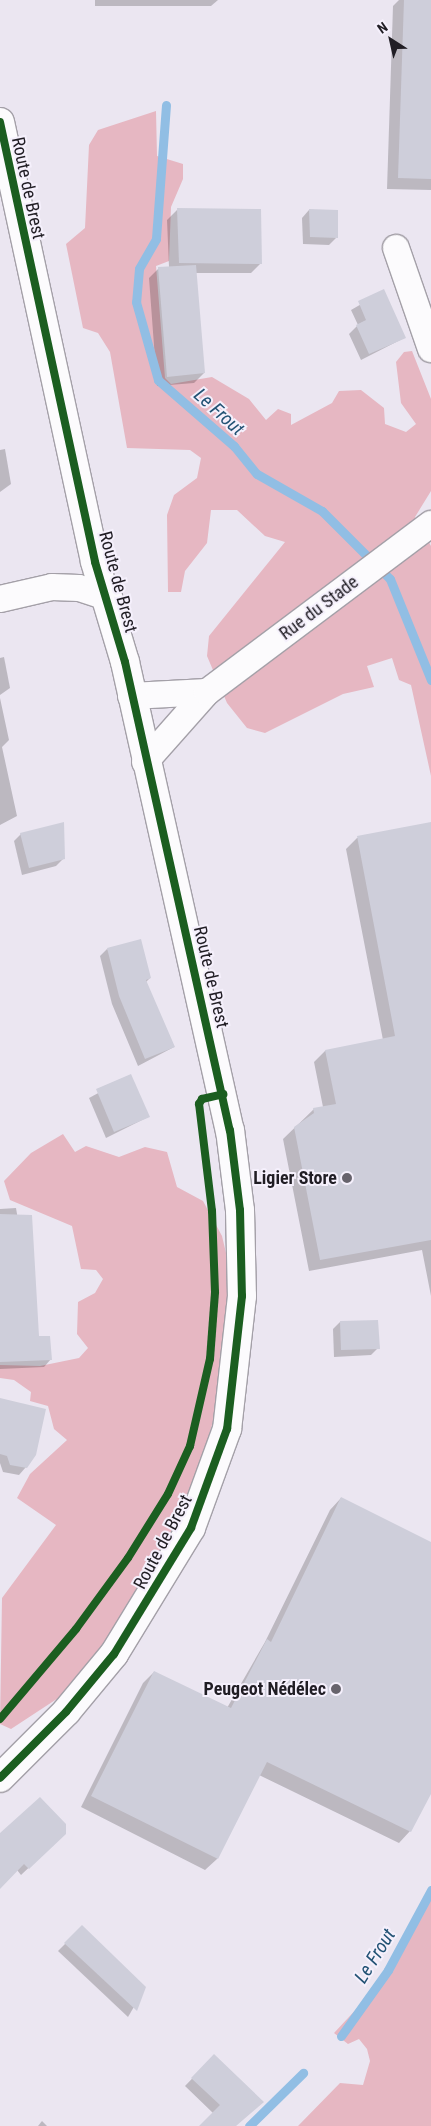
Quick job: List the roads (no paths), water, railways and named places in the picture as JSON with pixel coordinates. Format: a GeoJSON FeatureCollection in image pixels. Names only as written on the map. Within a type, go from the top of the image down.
{"type":"FeatureCollection","features":[{"type":"Feature","properties":{"kind":"main road","name":"Route de Brest"},"geometry":{"type":"LineString","coordinates":[[0,125],[95,562],[109,598],[132,696],[237,1176],[242,1296],[232,1401],[208,1490],[160,1583],[88,1687],[0,1778]]}},
{"type":"Feature","properties":{"kind":"street"},"geometry":{"type":"LineString","coordinates":[[396,248],[431,349]]}},
{"type":"Feature","properties":{"kind":"street","name":"Rue du Stade"},"geometry":{"type":"LineString","coordinates":[[145,762],[207,692],[431,524]]}},
{"type":"Feature","properties":{"kind":"street"},"geometry":{"type":"LineString","coordinates":[[0,599],[52,587],[79,588],[109,598]]}},
{"type":"Feature","properties":{"kind":"street"},"geometry":{"type":"LineString","coordinates":[[132,696],[207,692]]}},
{"type":"Feature","properties":{"kind":"waterway","name":"Le Frout"},"geometry":{"type":"LineString","coordinates":[[166,105],[156,239],[139,269],[136,302],[158,380],[234,446],[257,474],[322,511],[390,579],[431,680]]}},
{"type":"Feature","properties":{"kind":"waterway","name":"Le Frout"},"geometry":{"type":"LineString","coordinates":[[341,2036],[388,1970],[431,1890]]}},
{"type":"Feature","properties":{"kind":"waterway","name":"Le Frout"},"geometry":{"type":"LineString","coordinates":[[249,2126],[303,2073]]}},
{"type":"Feature","properties":{"kind":"place","name":"Ligier Store"},"geometry":{"type":"Point","coordinates":[347,1178]}},
{"type":"Feature","properties":{"kind":"place","name":"Peugeot Nédélec"},"geometry":{"type":"Point","coordinates":[336,1689]}}]}
